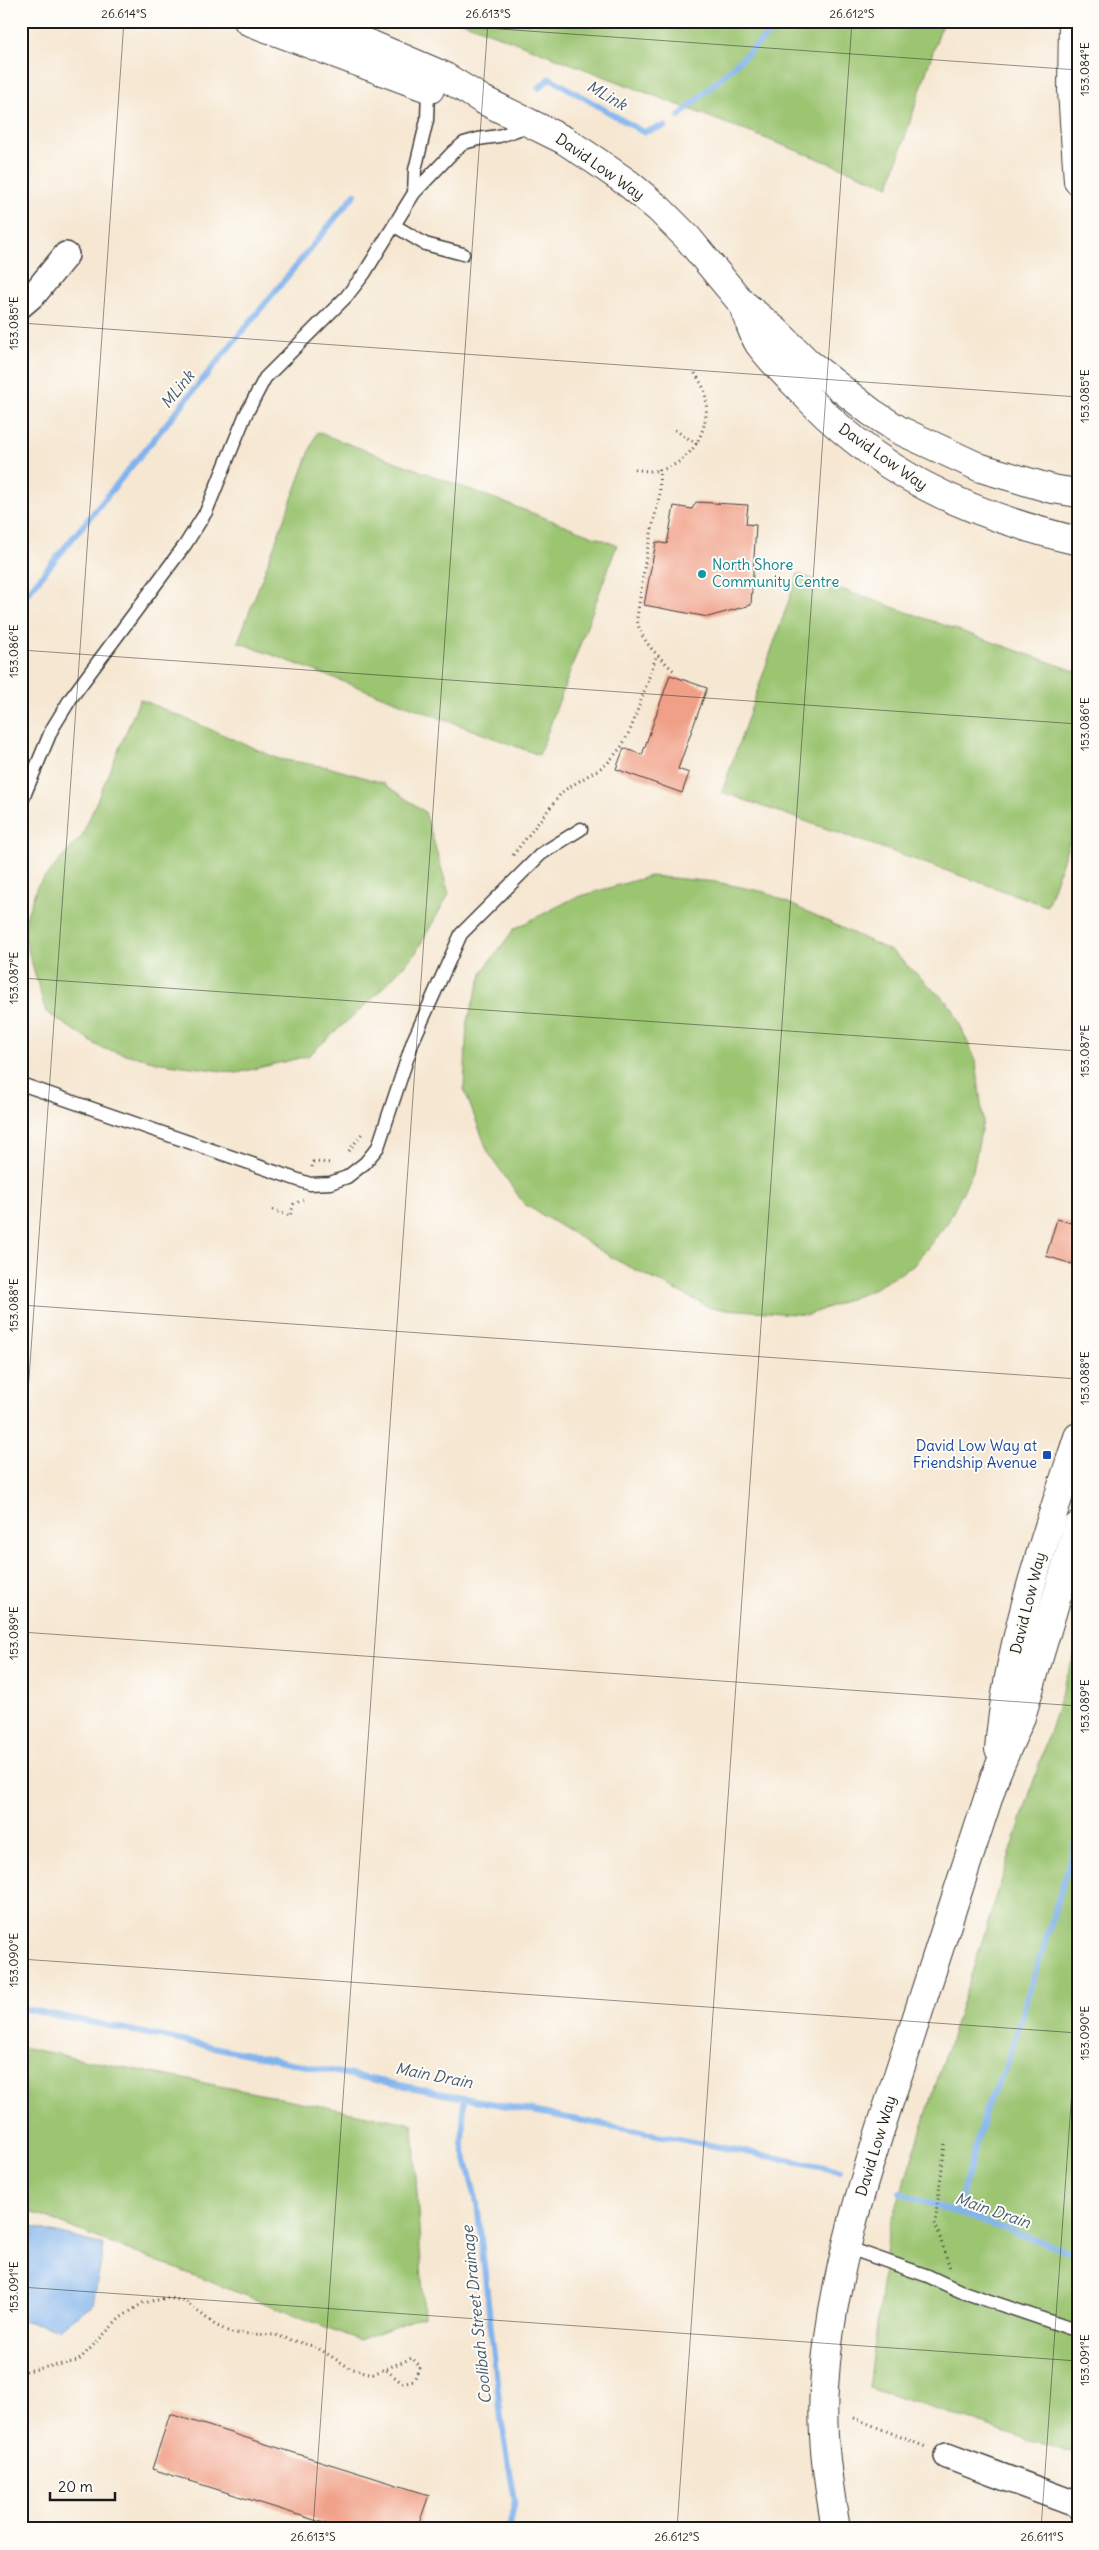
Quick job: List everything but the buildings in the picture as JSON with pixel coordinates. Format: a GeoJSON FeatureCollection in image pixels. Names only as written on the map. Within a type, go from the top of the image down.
{"type":"FeatureCollection","features":[{"type":"Feature","properties":{"kind":"main road","name":"David Low Way"},"geometry":{"type":"LineString","coordinates":[[248,21],[428,88],[483,100]]}},
{"type":"Feature","properties":{"kind":"main road","name":"David Low Way"},"geometry":{"type":"LineString","coordinates":[[316,21],[442,76],[483,100],[534,124],[564,140],[637,190],[687,237],[741,302],[838,388],[899,430],[981,468],[1069,488]]}},
{"type":"Feature","properties":{"kind":"main road"},"geometry":{"type":"LineString","coordinates":[[1073,21],[1072,91],[1078,181]]}},
{"type":"Feature","properties":{"kind":"main road","name":"David Low Way"},"geometry":{"type":"LineString","coordinates":[[741,302],[758,343],[809,400],[869,451],[933,491],[968,508],[1003,522],[1078,541]]}},
{"type":"Feature","properties":{"kind":"main road","name":"David Low Way"},"geometry":{"type":"LineString","coordinates":[[996,1774],[1002,1714],[1041,1550],[1078,1436]]}},
{"type":"Feature","properties":{"kind":"main road","name":"David Low Way"},"geometry":{"type":"LineString","coordinates":[[836,2529],[824,2448],[824,2388],[832,2320],[846,2248],[874,2150],[996,1774],[1021,1717],[1078,1526]]}},
{"type":"Feature","properties":{"kind":"main road"},"geometry":{"type":"LineString","coordinates":[[1041,1550],[1068,1558]]}},
{"type":"Feature","properties":{"kind":"street"},"geometry":{"type":"LineString","coordinates":[[21,305],[35,293],[66,255]]}},
{"type":"Feature","properties":{"kind":"street"},"geometry":{"type":"LineString","coordinates":[[947,2456],[1078,2505]]}},
{"type":"Feature","properties":{"kind":"lane"},"geometry":{"type":"LineString","coordinates":[[414,193],[415,170],[427,120],[428,88]]}},
{"type":"Feature","properties":{"kind":"lane"},"geometry":{"type":"LineString","coordinates":[[21,803],[52,729],[96,663],[186,545],[206,512],[245,416],[265,378],[346,297],[395,226],[414,193],[453,152],[464,143],[499,136],[534,124]]}},
{"type":"Feature","properties":{"kind":"lane"},"geometry":{"type":"LineString","coordinates":[[395,226],[425,244],[462,254]]}},
{"type":"Feature","properties":{"kind":"lane"},"geometry":{"type":"LineString","coordinates":[[21,1084],[310,1184],[330,1183],[347,1177],[365,1163],[378,1147],[413,1041],[461,934],[541,854],[581,829]]}},
{"type":"Feature","properties":{"kind":"lane"},"geometry":{"type":"LineString","coordinates":[[846,2248],[919,2273],[960,2291],[1078,2331]]}},
{"type":"Feature","properties":{"kind":"path"},"geometry":{"type":"LineString","coordinates":[[635,469],[645,471],[678,463],[688,456],[697,444],[703,424],[706,395],[694,373]]}},
{"type":"Feature","properties":{"kind":"path"},"geometry":{"type":"LineString","coordinates":[[675,430],[697,444]]}},
{"type":"Feature","properties":{"kind":"path"},"geometry":{"type":"LineString","coordinates":[[659,469],[660,493],[646,556],[637,618],[638,627],[644,637],[655,652],[674,671]]}},
{"type":"Feature","properties":{"kind":"path"},"geometry":{"type":"LineString","coordinates":[[273,1210],[290,1216],[294,1204],[306,1199],[308,1195]]}},
{"type":"Feature","properties":{"kind":"path"},"geometry":{"type":"LineString","coordinates":[[945,2144],[935,2223],[944,2252],[960,2291]]}},
{"type":"Feature","properties":{"kind":"path"},"geometry":{"type":"LineString","coordinates":[[21,2372],[78,2361],[120,2318],[143,2303],[167,2298],[185,2301],[215,2325],[232,2334],[275,2336],[316,2347],[350,2368],[373,2374],[385,2369],[412,2358],[420,2366],[414,2380],[402,2383],[385,2369]]}},
{"type":"Feature","properties":{"kind":"path"},"geometry":{"type":"LineString","coordinates":[[854,2418],[947,2456]]}},
{"type":"Feature","properties":{"kind":"green space"},"geometry":{"type":"Polygon","coordinates":[[[460,21],[943,21],[889,186],[460,21]]]}},
{"type":"Feature","properties":{"kind":"green space"},"geometry":{"type":"Polygon","coordinates":[[[317,432],[617,545],[539,755],[238,642],[317,432]]]}},
{"type":"Feature","properties":{"kind":"green space"},"geometry":{"type":"Polygon","coordinates":[[[798,574],[1078,672],[1078,817],[1047,906],[722,792],[798,574]]]}},
{"type":"Feature","properties":{"kind":"green space"},"geometry":{"type":"Polygon","coordinates":[[[140,699],[279,759],[328,767],[383,783],[425,812],[449,894],[415,954],[373,998],[308,1056],[237,1073],[161,1063],[101,1048],[46,1012],[22,929],[37,886],[82,836],[140,699]]]}},
{"type":"Feature","properties":{"kind":"green space"},"geometry":{"type":"Polygon","coordinates":[[[650,876],[716,882],[765,892],[893,952],[952,1007],[976,1061],[983,1121],[973,1171],[948,1222],[913,1266],[868,1292],[808,1315],[711,1308],[618,1261],[524,1204],[488,1152],[464,1089],[467,1022],[483,971],[514,929],[574,898],[650,876]]]}},
{"type":"Feature","properties":{"kind":"green space"},"geometry":{"type":"Polygon","coordinates":[[[1078,1643],[1078,2455],[869,2388],[889,2230],[1078,1643]]]}},
{"type":"Feature","properties":{"kind":"green space"},"geometry":{"type":"Polygon","coordinates":[[[21,2047],[413,2124],[424,2316],[359,2340],[21,2208],[21,2047]]]}},
{"type":"Feature","properties":{"kind":"water"},"geometry":{"type":"Polygon","coordinates":[[[21,2224],[104,2245],[93,2304],[58,2329],[21,2320],[21,2224]]]}},
{"type":"Feature","properties":{"kind":"waterway","name":"MLink"},"geometry":{"type":"LineString","coordinates":[[679,116],[783,21]]}},
{"type":"Feature","properties":{"kind":"waterway","name":"MLink"},"geometry":{"type":"LineString","coordinates":[[539,88],[550,78],[643,132],[665,126]]}},
{"type":"Feature","properties":{"kind":"waterway","name":"MLink"},"geometry":{"type":"LineString","coordinates":[[21,601],[355,194]]}},
{"type":"Feature","properties":{"kind":"waterway"},"geometry":{"type":"LineString","coordinates":[[957,2212],[987,2105],[1005,2069],[1078,1836]]}},
{"type":"Feature","properties":{"kind":"waterway","name":"Main Drain"},"geometry":{"type":"LineString","coordinates":[[21,2008],[464,2098],[840,2170]]}},
{"type":"Feature","properties":{"kind":"waterway","name":"Coolibah Street Drainage"},"geometry":{"type":"LineString","coordinates":[[464,2098],[462,2144],[477,2203],[501,2418],[515,2501],[509,2529]]}},
{"type":"Feature","properties":{"kind":"waterway","name":"Main Drain"},"geometry":{"type":"LineString","coordinates":[[900,2193],[1078,2254]]}},
{"type":"Feature","properties":{"kind":"place","name":"North Shore Community Centre"},"geometry":{"type":"Point","coordinates":[702,574]}},
{"type":"Feature","properties":{"kind":"place","name":"David Low Way at Friendship Avenue"},"geometry":{"type":"Point","coordinates":[1047,1455]}}]}
